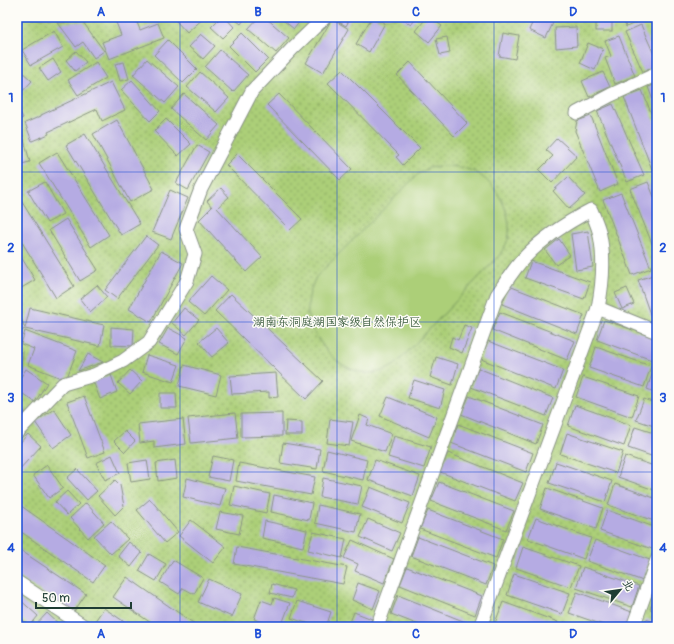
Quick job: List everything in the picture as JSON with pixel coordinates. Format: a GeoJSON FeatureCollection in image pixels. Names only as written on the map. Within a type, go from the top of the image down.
{"type":"FeatureCollection","features":[{"type":"Feature","properties":{"kind":"street"},"geometry":{"type":"LineString","coordinates":[[17,432],[63,384],[94,375],[123,361],[149,342],[187,281],[195,254],[186,229],[201,189],[252,91],[325,17]]}},
{"type":"Feature","properties":{"kind":"street"},"geometry":{"type":"LineString","coordinates":[[577,113],[611,95],[657,74]]}},
{"type":"Feature","properties":{"kind":"street"},"geometry":{"type":"LineString","coordinates":[[377,627],[497,295],[510,275],[526,256],[550,236],[576,218],[591,210],[599,231],[602,254],[602,286],[598,308],[480,627]]}},
{"type":"Feature","properties":{"kind":"street"},"geometry":{"type":"LineString","coordinates":[[598,308],[657,332]]}},
{"type":"Feature","properties":{"kind":"street"},"geometry":{"type":"LineString","coordinates":[[634,627],[657,560]]}},
{"type":"Feature","properties":{"kind":"street"},"geometry":{"type":"LineString","coordinates":[[17,582],[85,627]]}},
{"type":"Feature","properties":{"kind":"green space","name":"湖南东洞庭湖国家级自然保护区"},"geometry":{"type":"Polygon","coordinates":[[[17,17],[657,17],[657,627],[17,627],[17,17]]]}},
{"type":"Feature","properties":{"kind":"green space"},"geometry":{"type":"Polygon","coordinates":[[[442,166],[470,170],[479,174],[493,188],[504,205],[507,215],[509,234],[506,243],[499,256],[395,365],[373,373],[351,369],[341,364],[333,357],[325,348],[311,326],[308,306],[310,294],[316,277],[418,174],[429,168],[442,166]]]}},
{"type":"Feature","properties":{"kind":"building"},"geometry":{"type":"Polygon","coordinates":[[[122,17],[135,17],[140,30],[158,23],[164,38],[109,59],[102,42],[121,35],[115,20],[122,17]]]}},
{"type":"Feature","properties":{"kind":"building"},"geometry":{"type":"Polygon","coordinates":[[[181,17],[205,17],[187,33],[176,21],[181,17]]]}},
{"type":"Feature","properties":{"kind":"building"},"geometry":{"type":"Polygon","coordinates":[[[221,17],[225,17],[234,27],[223,38],[211,27],[221,17]]]}},
{"type":"Feature","properties":{"kind":"building"},"geometry":{"type":"Polygon","coordinates":[[[232,17],[246,17],[241,24],[232,17]]]}},
{"type":"Feature","properties":{"kind":"building"},"geometry":{"type":"Polygon","coordinates":[[[259,17],[265,17],[289,38],[276,53],[248,29],[259,17]]]}},
{"type":"Feature","properties":{"kind":"building"},"geometry":{"type":"Polygon","coordinates":[[[279,17],[303,17],[294,29],[279,17]]]}},
{"type":"Feature","properties":{"kind":"building"},"geometry":{"type":"Polygon","coordinates":[[[351,17],[346,26],[332,18],[351,17]]]}},
{"type":"Feature","properties":{"kind":"building"},"geometry":{"type":"Polygon","coordinates":[[[372,17],[375,17],[385,23],[369,52],[356,44],[372,17]]]}},
{"type":"Feature","properties":{"kind":"building"},"geometry":{"type":"Polygon","coordinates":[[[399,17],[417,17],[411,25],[399,17]]]}},
{"type":"Feature","properties":{"kind":"building"},"geometry":{"type":"Polygon","coordinates":[[[427,17],[430,17],[442,26],[429,42],[416,31],[427,17]]]}},
{"type":"Feature","properties":{"kind":"building"},"geometry":{"type":"Polygon","coordinates":[[[535,17],[539,17],[553,23],[546,38],[529,30],[535,17]]]}},
{"type":"Feature","properties":{"kind":"building"},"geometry":{"type":"Polygon","coordinates":[[[596,17],[612,17],[612,31],[596,31],[596,17]]]}},
{"type":"Feature","properties":{"kind":"building"},"geometry":{"type":"Polygon","coordinates":[[[622,17],[638,17],[640,21],[626,27],[622,17]]]}},
{"type":"Feature","properties":{"kind":"building"},"geometry":{"type":"Polygon","coordinates":[[[651,17],[657,17],[657,31],[651,17]]]}},
{"type":"Feature","properties":{"kind":"building"},"geometry":{"type":"Polygon","coordinates":[[[332,19],[349,29],[323,73],[306,63],[332,19]]]}},
{"type":"Feature","properties":{"kind":"building"},"geometry":{"type":"Polygon","coordinates":[[[83,22],[104,51],[94,58],[83,42],[76,47],[58,23],[83,22]]]}},
{"type":"Feature","properties":{"kind":"building"},"geometry":{"type":"Polygon","coordinates":[[[641,25],[657,61],[657,66],[643,72],[625,32],[641,25]]]}},
{"type":"Feature","properties":{"kind":"building"},"geometry":{"type":"Polygon","coordinates":[[[576,27],[577,46],[556,48],[555,28],[576,27]]]}},
{"type":"Feature","properties":{"kind":"building"},"geometry":{"type":"Polygon","coordinates":[[[54,31],[63,47],[31,65],[22,50],[54,31]]]}},
{"type":"Feature","properties":{"kind":"building"},"geometry":{"type":"Polygon","coordinates":[[[242,33],[268,59],[255,72],[229,46],[242,33]]]}},
{"type":"Feature","properties":{"kind":"building"},"geometry":{"type":"Polygon","coordinates":[[[503,33],[519,36],[515,59],[499,56],[503,33]]]}},
{"type":"Feature","properties":{"kind":"building"},"geometry":{"type":"Polygon","coordinates":[[[201,34],[215,46],[203,59],[189,47],[201,34]]]}},
{"type":"Feature","properties":{"kind":"building"},"geometry":{"type":"Polygon","coordinates":[[[619,36],[635,76],[615,84],[605,58],[611,56],[605,41],[619,36]]]}},
{"type":"Feature","properties":{"kind":"building"},"geometry":{"type":"Polygon","coordinates":[[[447,37],[450,53],[440,55],[436,39],[447,37]]]}},
{"type":"Feature","properties":{"kind":"building"},"geometry":{"type":"Polygon","coordinates":[[[168,40],[197,69],[183,83],[154,55],[168,40]]]}},
{"type":"Feature","properties":{"kind":"building"},"geometry":{"type":"Polygon","coordinates":[[[588,43],[603,49],[595,70],[580,63],[588,43]]]}},
{"type":"Feature","properties":{"kind":"building"},"geometry":{"type":"Polygon","coordinates":[[[220,50],[248,75],[233,92],[205,67],[220,50]]]}},
{"type":"Feature","properties":{"kind":"building"},"geometry":{"type":"Polygon","coordinates":[[[76,51],[86,62],[75,71],[66,60],[76,51]]]}},
{"type":"Feature","properties":{"kind":"building"},"geometry":{"type":"Polygon","coordinates":[[[53,59],[61,72],[48,81],[39,68],[53,59]]]}},
{"type":"Feature","properties":{"kind":"building"},"geometry":{"type":"Polygon","coordinates":[[[147,59],[179,87],[165,103],[133,75],[147,59]]]}},
{"type":"Feature","properties":{"kind":"building"},"geometry":{"type":"Polygon","coordinates":[[[96,62],[106,78],[78,95],[68,80],[96,62]]]}},
{"type":"Feature","properties":{"kind":"building"},"geometry":{"type":"Polygon","coordinates":[[[124,62],[129,79],[120,81],[115,64],[124,62]]]}},
{"type":"Feature","properties":{"kind":"building"},"geometry":{"type":"Polygon","coordinates":[[[410,62],[467,123],[454,136],[397,75],[410,62]]]}},
{"type":"Feature","properties":{"kind":"building"},"geometry":{"type":"Polygon","coordinates":[[[17,67],[32,81],[19,95],[17,92],[17,67]]]}},
{"type":"Feature","properties":{"kind":"building"},"geometry":{"type":"Polygon","coordinates":[[[342,70],[420,148],[403,165],[396,157],[399,155],[328,83],[342,70]]]}},
{"type":"Feature","properties":{"kind":"building"},"geometry":{"type":"Polygon","coordinates":[[[200,72],[229,98],[216,112],[187,87],[200,72]]]}},
{"type":"Feature","properties":{"kind":"building"},"geometry":{"type":"Polygon","coordinates":[[[603,72],[610,87],[589,97],[582,81],[603,72]]]}},
{"type":"Feature","properties":{"kind":"building"},"geometry":{"type":"Polygon","coordinates":[[[132,80],[160,111],[150,121],[121,90],[132,80]]]}},
{"type":"Feature","properties":{"kind":"building"},"geometry":{"type":"Polygon","coordinates":[[[111,82],[125,110],[102,121],[97,109],[48,132],[49,134],[32,141],[25,123],[111,82]]]}},
{"type":"Feature","properties":{"kind":"building"},"geometry":{"type":"Polygon","coordinates":[[[657,84],[657,111],[648,87],[657,84]]]}},
{"type":"Feature","properties":{"kind":"building"},"geometry":{"type":"Polygon","coordinates":[[[642,90],[657,128],[657,170],[653,172],[624,97],[642,90]]]}},
{"type":"Feature","properties":{"kind":"building"},"geometry":{"type":"Polygon","coordinates":[[[184,94],[219,125],[206,140],[171,109],[184,94]]]}},
{"type":"Feature","properties":{"kind":"building"},"geometry":{"type":"Polygon","coordinates":[[[279,94],[352,169],[340,180],[267,105],[279,94]]]}},
{"type":"Feature","properties":{"kind":"building"},"geometry":{"type":"Polygon","coordinates":[[[613,104],[644,175],[627,182],[597,111],[613,104]]]}},
{"type":"Feature","properties":{"kind":"building"},"geometry":{"type":"Polygon","coordinates":[[[17,105],[23,118],[17,121],[17,105]]]}},
{"type":"Feature","properties":{"kind":"building"},"geometry":{"type":"Polygon","coordinates":[[[591,116],[618,184],[600,192],[575,131],[577,121],[591,116]]]}},
{"type":"Feature","properties":{"kind":"building"},"geometry":{"type":"Polygon","coordinates":[[[166,119],[191,144],[178,156],[154,131],[166,119]]]}},
{"type":"Feature","properties":{"kind":"building"},"geometry":{"type":"Polygon","coordinates":[[[117,120],[154,189],[130,202],[93,134],[117,120]]]}},
{"type":"Feature","properties":{"kind":"building"},"geometry":{"type":"Polygon","coordinates":[[[22,132],[30,162],[17,165],[17,133],[22,132]]]}},
{"type":"Feature","properties":{"kind":"building"},"geometry":{"type":"Polygon","coordinates":[[[85,134],[140,224],[121,235],[66,145],[85,134]]]}},
{"type":"Feature","properties":{"kind":"building"},"geometry":{"type":"Polygon","coordinates":[[[557,138],[577,156],[552,183],[539,170],[553,156],[546,150],[557,138]]]}},
{"type":"Feature","properties":{"kind":"building"},"geometry":{"type":"Polygon","coordinates":[[[197,145],[209,152],[188,190],[176,183],[197,145]]]}},
{"type":"Feature","properties":{"kind":"building"},"geometry":{"type":"Polygon","coordinates":[[[57,152],[109,235],[91,247],[39,163],[57,152]]]}},
{"type":"Feature","properties":{"kind":"building"},"geometry":{"type":"Polygon","coordinates":[[[237,154],[302,219],[290,230],[226,165],[237,154]]]}},
{"type":"Feature","properties":{"kind":"building"},"geometry":{"type":"Polygon","coordinates":[[[568,177],[585,195],[569,209],[553,191],[568,177]]]}},
{"type":"Feature","properties":{"kind":"building"},"geometry":{"type":"Polygon","coordinates":[[[45,182],[63,214],[47,223],[28,191],[45,182]]]}},
{"type":"Feature","properties":{"kind":"building"},"geometry":{"type":"Polygon","coordinates":[[[648,182],[657,204],[657,256],[630,189],[648,182]]]}},
{"type":"Feature","properties":{"kind":"building"},"geometry":{"type":"Polygon","coordinates":[[[221,188],[229,197],[217,208],[262,257],[246,272],[199,220],[212,207],[207,201],[221,188]]]}},
{"type":"Feature","properties":{"kind":"building"},"geometry":{"type":"Polygon","coordinates":[[[170,190],[188,198],[171,239],[152,232],[170,190]]]}},
{"type":"Feature","properties":{"kind":"building"},"geometry":{"type":"Polygon","coordinates":[[[621,193],[651,268],[632,275],[603,200],[621,193]]]}},
{"type":"Feature","properties":{"kind":"building"},"geometry":{"type":"Polygon","coordinates":[[[17,194],[74,286],[56,298],[17,234],[17,194]]]}},
{"type":"Feature","properties":{"kind":"building"},"geometry":{"type":"Polygon","coordinates":[[[66,219],[98,270],[80,281],[49,230],[66,219]]]}},
{"type":"Feature","properties":{"kind":"building"},"geometry":{"type":"Polygon","coordinates":[[[588,231],[593,267],[576,270],[571,234],[588,231]]]}},
{"type":"Feature","properties":{"kind":"building"},"geometry":{"type":"Polygon","coordinates":[[[146,236],[158,245],[117,299],[105,290],[146,236]]]}},
{"type":"Feature","properties":{"kind":"building"},"geometry":{"type":"Polygon","coordinates":[[[559,239],[570,255],[556,265],[545,250],[559,239]]]}},
{"type":"Feature","properties":{"kind":"building"},"geometry":{"type":"Polygon","coordinates":[[[17,250],[35,280],[18,290],[17,288],[17,250]]]}},
{"type":"Feature","properties":{"kind":"building"},"geometry":{"type":"Polygon","coordinates":[[[161,251],[183,263],[151,322],[129,309],[161,251]]]}},
{"type":"Feature","properties":{"kind":"building"},"geometry":{"type":"Polygon","coordinates":[[[531,261],[590,282],[584,299],[525,278],[531,261]]]}},
{"type":"Feature","properties":{"kind":"building"},"geometry":{"type":"Polygon","coordinates":[[[656,274],[657,315],[651,317],[638,280],[656,274]]]}},
{"type":"Feature","properties":{"kind":"building"},"geometry":{"type":"Polygon","coordinates":[[[211,276],[227,290],[204,316],[188,302],[211,276]]]}},
{"type":"Feature","properties":{"kind":"building"},"geometry":{"type":"Polygon","coordinates":[[[97,285],[107,297],[90,312],[80,299],[97,285]]]}},
{"type":"Feature","properties":{"kind":"building"},"geometry":{"type":"Polygon","coordinates":[[[509,286],[584,315],[577,334],[502,304],[509,286]]]}},
{"type":"Feature","properties":{"kind":"building"},"geometry":{"type":"Polygon","coordinates":[[[627,288],[634,304],[622,309],[615,293],[627,288]]]}},
{"type":"Feature","properties":{"kind":"building"},"geometry":{"type":"Polygon","coordinates":[[[231,294],[323,381],[306,399],[215,311],[231,294]]]}},
{"type":"Feature","properties":{"kind":"building"},"geometry":{"type":"Polygon","coordinates":[[[30,308],[104,325],[100,346],[25,329],[17,333],[17,311],[25,328],[30,308]]]}},
{"type":"Feature","properties":{"kind":"building"},"geometry":{"type":"Polygon","coordinates":[[[184,308],[199,320],[186,335],[172,323],[184,308]]]}},
{"type":"Feature","properties":{"kind":"building"},"geometry":{"type":"Polygon","coordinates":[[[500,312],[575,341],[567,360],[492,330],[500,312]]]}},
{"type":"Feature","properties":{"kind":"building"},"geometry":{"type":"Polygon","coordinates":[[[604,320],[657,338],[657,347],[652,360],[597,340],[604,320]]]}},
{"type":"Feature","properties":{"kind":"building"},"geometry":{"type":"Polygon","coordinates":[[[464,325],[472,328],[462,353],[449,347],[452,337],[458,340],[464,325]]]}},
{"type":"Feature","properties":{"kind":"building"},"geometry":{"type":"Polygon","coordinates":[[[111,327],[134,329],[133,346],[111,345],[111,327]]]}},
{"type":"Feature","properties":{"kind":"building"},"geometry":{"type":"Polygon","coordinates":[[[168,328],[187,338],[178,354],[159,344],[168,328]]]}},
{"type":"Feature","properties":{"kind":"building"},"geometry":{"type":"Polygon","coordinates":[[[216,328],[229,343],[212,357],[199,342],[216,328]]]}},
{"type":"Feature","properties":{"kind":"building"},"geometry":{"type":"Polygon","coordinates":[[[25,331],[77,351],[66,380],[28,365],[34,349],[21,344],[25,331]]]}},
{"type":"Feature","properties":{"kind":"building"},"geometry":{"type":"Polygon","coordinates":[[[488,341],[563,370],[556,389],[481,359],[488,341]]]}},
{"type":"Feature","properties":{"kind":"building"},"geometry":{"type":"Polygon","coordinates":[[[596,347],[651,366],[644,387],[589,368],[596,347]]]}},
{"type":"Feature","properties":{"kind":"building"},"geometry":{"type":"Polygon","coordinates":[[[17,352],[23,352],[21,372],[17,372],[17,352]]]}},
{"type":"Feature","properties":{"kind":"building"},"geometry":{"type":"Polygon","coordinates":[[[88,354],[103,362],[78,371],[88,354]]]}},
{"type":"Feature","properties":{"kind":"building"},"geometry":{"type":"Polygon","coordinates":[[[147,355],[179,365],[173,382],[142,372],[147,355]]]}},
{"type":"Feature","properties":{"kind":"building"},"geometry":{"type":"Polygon","coordinates":[[[436,357],[458,364],[452,385],[430,377],[436,357]]]}},
{"type":"Feature","properties":{"kind":"building"},"geometry":{"type":"Polygon","coordinates":[[[184,365],[221,375],[216,395],[179,386],[184,365]]]}},
{"type":"Feature","properties":{"kind":"building"},"geometry":{"type":"Polygon","coordinates":[[[478,368],[553,398],[546,416],[471,387],[478,368]]]}},
{"type":"Feature","properties":{"kind":"building"},"geometry":{"type":"Polygon","coordinates":[[[654,368],[657,369],[657,393],[647,389],[654,368]]]}},
{"type":"Feature","properties":{"kind":"building"},"geometry":{"type":"Polygon","coordinates":[[[26,369],[47,383],[35,402],[17,390],[17,383],[26,369]]]}},
{"type":"Feature","properties":{"kind":"building"},"geometry":{"type":"Polygon","coordinates":[[[130,370],[142,381],[130,394],[118,383],[130,370]]]}},
{"type":"Feature","properties":{"kind":"building"},"geometry":{"type":"Polygon","coordinates":[[[276,373],[278,397],[269,398],[269,392],[232,394],[230,376],[276,373]]]}},
{"type":"Feature","properties":{"kind":"building"},"geometry":{"type":"Polygon","coordinates":[[[111,375],[117,392],[100,399],[93,381],[111,375]]]}},
{"type":"Feature","properties":{"kind":"building"},"geometry":{"type":"Polygon","coordinates":[[[583,377],[639,396],[632,417],[576,397],[583,377]]]}},
{"type":"Feature","properties":{"kind":"building"},"geometry":{"type":"Polygon","coordinates":[[[414,380],[445,390],[440,408],[408,398],[414,380]]]}},
{"type":"Feature","properties":{"kind":"building"},"geometry":{"type":"Polygon","coordinates":[[[160,393],[176,393],[177,408],[160,408],[160,393]]]}},
{"type":"Feature","properties":{"kind":"building"},"geometry":{"type":"Polygon","coordinates":[[[84,396],[105,452],[88,458],[67,402],[84,396]]]}},
{"type":"Feature","properties":{"kind":"building"},"geometry":{"type":"Polygon","coordinates":[[[469,396],[543,425],[536,444],[461,414],[469,396]]]}},
{"type":"Feature","properties":{"kind":"building"},"geometry":{"type":"Polygon","coordinates":[[[388,397],[437,417],[429,437],[380,416],[388,397]]]}},
{"type":"Feature","properties":{"kind":"building"},"geometry":{"type":"Polygon","coordinates":[[[644,399],[657,404],[657,427],[636,420],[644,399]]]}},
{"type":"Feature","properties":{"kind":"building"},"geometry":{"type":"Polygon","coordinates":[[[17,401],[25,412],[17,418],[17,401]]]}},
{"type":"Feature","properties":{"kind":"building"},"geometry":{"type":"Polygon","coordinates":[[[575,405],[631,425],[624,446],[568,426],[575,405]]]}},
{"type":"Feature","properties":{"kind":"building"},"geometry":{"type":"Polygon","coordinates":[[[54,409],[71,435],[53,448],[35,422],[54,409]]]}},
{"type":"Feature","properties":{"kind":"building"},"geometry":{"type":"Polygon","coordinates":[[[235,413],[238,438],[191,443],[188,418],[235,413]]]}},
{"type":"Feature","properties":{"kind":"building"},"geometry":{"type":"Polygon","coordinates":[[[282,413],[282,436],[241,437],[241,414],[282,413]]]}},
{"type":"Feature","properties":{"kind":"building"},"geometry":{"type":"Polygon","coordinates":[[[360,415],[369,419],[367,425],[392,434],[385,452],[351,441],[360,415]]]}},
{"type":"Feature","properties":{"kind":"building"},"geometry":{"type":"Polygon","coordinates":[[[183,419],[186,444],[154,448],[154,441],[140,443],[138,424],[183,419]]]}},
{"type":"Feature","properties":{"kind":"building"},"geometry":{"type":"Polygon","coordinates":[[[330,419],[353,422],[349,446],[327,443],[330,419]]]}},
{"type":"Feature","properties":{"kind":"building"},"geometry":{"type":"Polygon","coordinates":[[[286,421],[302,422],[302,435],[285,435],[286,421]]]}},
{"type":"Feature","properties":{"kind":"building"},"geometry":{"type":"Polygon","coordinates":[[[458,424],[533,453],[526,472],[451,443],[458,424]]]}},
{"type":"Feature","properties":{"kind":"building"},"geometry":{"type":"Polygon","coordinates":[[[635,427],[657,434],[657,458],[628,448],[635,427]]]}},
{"type":"Feature","properties":{"kind":"building"},"geometry":{"type":"Polygon","coordinates":[[[125,431],[135,441],[125,452],[114,441],[125,431]]]}},
{"type":"Feature","properties":{"kind":"building"},"geometry":{"type":"Polygon","coordinates":[[[567,433],[623,452],[616,473],[560,454],[567,433]]]}},
{"type":"Feature","properties":{"kind":"building"},"geometry":{"type":"Polygon","coordinates":[[[28,434],[41,446],[17,472],[17,446],[28,434]]]}},
{"type":"Feature","properties":{"kind":"building"},"geometry":{"type":"Polygon","coordinates":[[[394,436],[431,447],[424,468],[388,457],[394,436]]]}},
{"type":"Feature","properties":{"kind":"building"},"geometry":{"type":"Polygon","coordinates":[[[283,443],[320,449],[317,469],[280,463],[283,443]]]}},
{"type":"Feature","properties":{"kind":"building"},"geometry":{"type":"Polygon","coordinates":[[[327,450],[367,460],[363,480],[323,471],[327,450]]]}},
{"type":"Feature","properties":{"kind":"building"},"geometry":{"type":"Polygon","coordinates":[[[448,453],[523,483],[515,501],[440,472],[448,453]]]}},
{"type":"Feature","properties":{"kind":"building"},"geometry":{"type":"Polygon","coordinates":[[[112,455],[120,473],[105,480],[96,463],[112,455]]]}},
{"type":"Feature","properties":{"kind":"building"},"geometry":{"type":"Polygon","coordinates":[[[213,456],[233,460],[229,481],[208,477],[213,456]]]}},
{"type":"Feature","properties":{"kind":"building"},"geometry":{"type":"Polygon","coordinates":[[[625,456],[657,467],[657,491],[618,477],[625,456]]]}},
{"type":"Feature","properties":{"kind":"building"},"geometry":{"type":"Polygon","coordinates":[[[147,460],[150,479],[131,482],[128,463],[147,460]]]}},
{"type":"Feature","properties":{"kind":"building"},"geometry":{"type":"Polygon","coordinates":[[[175,460],[177,478],[158,481],[156,463],[175,460]]]}},
{"type":"Feature","properties":{"kind":"building"},"geometry":{"type":"Polygon","coordinates":[[[375,460],[420,476],[413,496],[368,480],[375,460]]]}},
{"type":"Feature","properties":{"kind":"building"},"geometry":{"type":"Polygon","coordinates":[[[556,462],[612,481],[605,502],[549,483],[556,462]]]}},
{"type":"Feature","properties":{"kind":"building"},"geometry":{"type":"Polygon","coordinates":[[[239,463],[315,477],[311,495],[236,481],[239,463]]]}},
{"type":"Feature","properties":{"kind":"building"},"geometry":{"type":"Polygon","coordinates":[[[47,465],[63,488],[49,498],[33,475],[47,465]]]}},
{"type":"Feature","properties":{"kind":"building"},"geometry":{"type":"Polygon","coordinates":[[[77,469],[97,491],[87,500],[67,478],[77,469]]]}},
{"type":"Feature","properties":{"kind":"building"},"geometry":{"type":"Polygon","coordinates":[[[187,478],[225,488],[220,506],[183,497],[187,478]]]}},
{"type":"Feature","properties":{"kind":"building"},"geometry":{"type":"Polygon","coordinates":[[[323,478],[362,486],[358,504],[320,497],[323,478]]]}},
{"type":"Feature","properties":{"kind":"building"},"geometry":{"type":"Polygon","coordinates":[[[115,480],[120,485],[124,506],[115,515],[98,496],[115,480]]]}},
{"type":"Feature","properties":{"kind":"building"},"geometry":{"type":"Polygon","coordinates":[[[439,482],[514,511],[506,530],[431,501],[439,482]]]}},
{"type":"Feature","properties":{"kind":"building"},"geometry":{"type":"Polygon","coordinates":[[[615,484],[657,499],[657,522],[608,505],[615,484]]]}},
{"type":"Feature","properties":{"kind":"building"},"geometry":{"type":"Polygon","coordinates":[[[234,486],[270,494],[266,513],[230,505],[234,486]]]}},
{"type":"Feature","properties":{"kind":"building"},"geometry":{"type":"Polygon","coordinates":[[[370,487],[410,503],[402,523],[362,507],[370,487]]]}},
{"type":"Feature","properties":{"kind":"building"},"geometry":{"type":"Polygon","coordinates":[[[547,488],[603,508],[596,529],[540,509],[547,488]]]}},
{"type":"Feature","properties":{"kind":"building"},"geometry":{"type":"Polygon","coordinates":[[[67,491],[79,504],[67,515],[55,502],[67,491]]]}},
{"type":"Feature","properties":{"kind":"building"},"geometry":{"type":"Polygon","coordinates":[[[274,495],[312,503],[309,520],[271,512],[274,495]]]}},
{"type":"Feature","properties":{"kind":"building"},"geometry":{"type":"Polygon","coordinates":[[[150,499],[178,532],[165,543],[137,510],[150,499]]]}},
{"type":"Feature","properties":{"kind":"building"},"geometry":{"type":"Polygon","coordinates":[[[17,503],[105,565],[93,582],[17,529],[17,503]]]}},
{"type":"Feature","properties":{"kind":"building"},"geometry":{"type":"Polygon","coordinates":[[[86,503],[104,523],[88,538],[70,518],[86,503]]]}},
{"type":"Feature","properties":{"kind":"building"},"geometry":{"type":"Polygon","coordinates":[[[318,505],[360,514],[356,532],[315,523],[318,505]]]}},
{"type":"Feature","properties":{"kind":"building"},"geometry":{"type":"Polygon","coordinates":[[[428,510],[503,539],[496,558],[420,529],[428,510]]]}},
{"type":"Feature","properties":{"kind":"building"},"geometry":{"type":"Polygon","coordinates":[[[607,510],[657,528],[657,545],[655,550],[600,531],[607,510]]]}},
{"type":"Feature","properties":{"kind":"building"},"geometry":{"type":"Polygon","coordinates":[[[220,512],[243,516],[239,534],[216,529],[220,512]]]}},
{"type":"Feature","properties":{"kind":"building"},"geometry":{"type":"Polygon","coordinates":[[[536,518],[591,538],[584,559],[528,539],[536,518]]]}},
{"type":"Feature","properties":{"kind":"building"},"geometry":{"type":"Polygon","coordinates":[[[368,519],[400,533],[392,551],[360,537],[368,519]]]}},
{"type":"Feature","properties":{"kind":"building"},"geometry":{"type":"Polygon","coordinates":[[[191,520],[226,547],[213,563],[179,536],[191,520]]]}},
{"type":"Feature","properties":{"kind":"building"},"geometry":{"type":"Polygon","coordinates":[[[111,521],[128,539],[111,554],[94,536],[111,521]]]}},
{"type":"Feature","properties":{"kind":"building"},"geometry":{"type":"Polygon","coordinates":[[[265,521],[307,530],[303,547],[262,538],[265,521]]]}},
{"type":"Feature","properties":{"kind":"building"},"geometry":{"type":"Polygon","coordinates":[[[313,532],[346,539],[342,558],[308,550],[313,532]]]}},
{"type":"Feature","properties":{"kind":"building"},"geometry":{"type":"Polygon","coordinates":[[[418,537],[493,566],[486,585],[411,556],[418,537]]]}},
{"type":"Feature","properties":{"kind":"building"},"geometry":{"type":"Polygon","coordinates":[[[352,540],[394,559],[384,583],[355,571],[358,564],[344,558],[352,540]]]}},
{"type":"Feature","properties":{"kind":"building"},"geometry":{"type":"Polygon","coordinates":[[[595,540],[650,560],[643,581],[587,561],[595,540]]]}},
{"type":"Feature","properties":{"kind":"building"},"geometry":{"type":"Polygon","coordinates":[[[129,542],[142,553],[131,567],[118,556],[129,542]]]}},
{"type":"Feature","properties":{"kind":"building"},"geometry":{"type":"Polygon","coordinates":[[[237,547],[347,567],[343,584],[234,564],[237,547]]]}},
{"type":"Feature","properties":{"kind":"building"},"geometry":{"type":"Polygon","coordinates":[[[523,547],[579,566],[571,587],[516,568],[523,547]]]}},
{"type":"Feature","properties":{"kind":"building"},"geometry":{"type":"Polygon","coordinates":[[[17,548],[86,594],[73,613],[17,576],[17,548]]]}},
{"type":"Feature","properties":{"kind":"building"},"geometry":{"type":"Polygon","coordinates":[[[149,554],[166,564],[156,581],[139,571],[149,554]]]}},
{"type":"Feature","properties":{"kind":"building"},"geometry":{"type":"Polygon","coordinates":[[[173,560],[203,578],[194,594],[183,588],[179,594],[160,582],[173,560]]]}},
{"type":"Feature","properties":{"kind":"building"},"geometry":{"type":"Polygon","coordinates":[[[407,567],[482,596],[475,615],[400,585],[407,567]]]}},
{"type":"Feature","properties":{"kind":"building"},"geometry":{"type":"Polygon","coordinates":[[[583,567],[639,586],[632,607],[576,588],[583,567]]]}},
{"type":"Feature","properties":{"kind":"building"},"geometry":{"type":"Polygon","coordinates":[[[514,574],[570,593],[562,614],[507,595],[514,574]]]}},
{"type":"Feature","properties":{"kind":"building"},"geometry":{"type":"Polygon","coordinates":[[[127,577],[199,627],[157,627],[113,597],[127,577]]]}},
{"type":"Feature","properties":{"kind":"building"},"geometry":{"type":"Polygon","coordinates":[[[209,579],[242,594],[232,617],[198,602],[209,579]]]}},
{"type":"Feature","properties":{"kind":"building"},"geometry":{"type":"Polygon","coordinates":[[[358,583],[380,591],[373,609],[352,600],[358,583]]]}},
{"type":"Feature","properties":{"kind":"building"},"geometry":{"type":"Polygon","coordinates":[[[272,584],[294,590],[292,598],[270,593],[272,584]]]}},
{"type":"Feature","properties":{"kind":"building"},"geometry":{"type":"Polygon","coordinates":[[[657,591],[657,612],[650,609],[657,591]]]}},
{"type":"Feature","properties":{"kind":"building"},"geometry":{"type":"Polygon","coordinates":[[[577,592],[632,612],[627,627],[609,627],[569,613],[577,592]]]}},
{"type":"Feature","properties":{"kind":"building"},"geometry":{"type":"Polygon","coordinates":[[[398,595],[473,625],[472,627],[424,627],[391,614],[398,595]]]}},
{"type":"Feature","properties":{"kind":"building"},"geometry":{"type":"Polygon","coordinates":[[[17,597],[38,616],[30,626],[17,615],[17,597]]]}},
{"type":"Feature","properties":{"kind":"building"},"geometry":{"type":"Polygon","coordinates":[[[274,598],[290,603],[281,627],[276,627],[254,619],[261,600],[272,604],[274,598]]]}},
{"type":"Feature","properties":{"kind":"building"},"geometry":{"type":"Polygon","coordinates":[[[297,601],[331,612],[326,627],[318,627],[291,618],[297,601]]]}},
{"type":"Feature","properties":{"kind":"building"},"geometry":{"type":"Polygon","coordinates":[[[503,602],[558,622],[556,627],[507,627],[495,623],[503,602]]]}},
{"type":"Feature","properties":{"kind":"building"},"geometry":{"type":"Polygon","coordinates":[[[104,608],[132,627],[95,627],[92,625],[104,608]]]}},
{"type":"Feature","properties":{"kind":"building"},"geometry":{"type":"Polygon","coordinates":[[[354,612],[372,619],[368,627],[348,627],[354,612]]]}},
{"type":"Feature","properties":{"kind":"building"},"geometry":{"type":"Polygon","coordinates":[[[47,613],[60,625],[58,627],[34,627],[47,613]]]}},
{"type":"Feature","properties":{"kind":"building"},"geometry":{"type":"Polygon","coordinates":[[[646,619],[657,623],[657,627],[643,627],[646,619]]]}},
{"type":"Feature","properties":{"kind":"building"},"geometry":{"type":"Polygon","coordinates":[[[388,622],[400,627],[386,627],[388,622]]]}},
{"type":"Feature","properties":{"kind":"building"},"geometry":{"type":"Polygon","coordinates":[[[564,622],[576,627],[562,627],[564,622]]]}}]}
